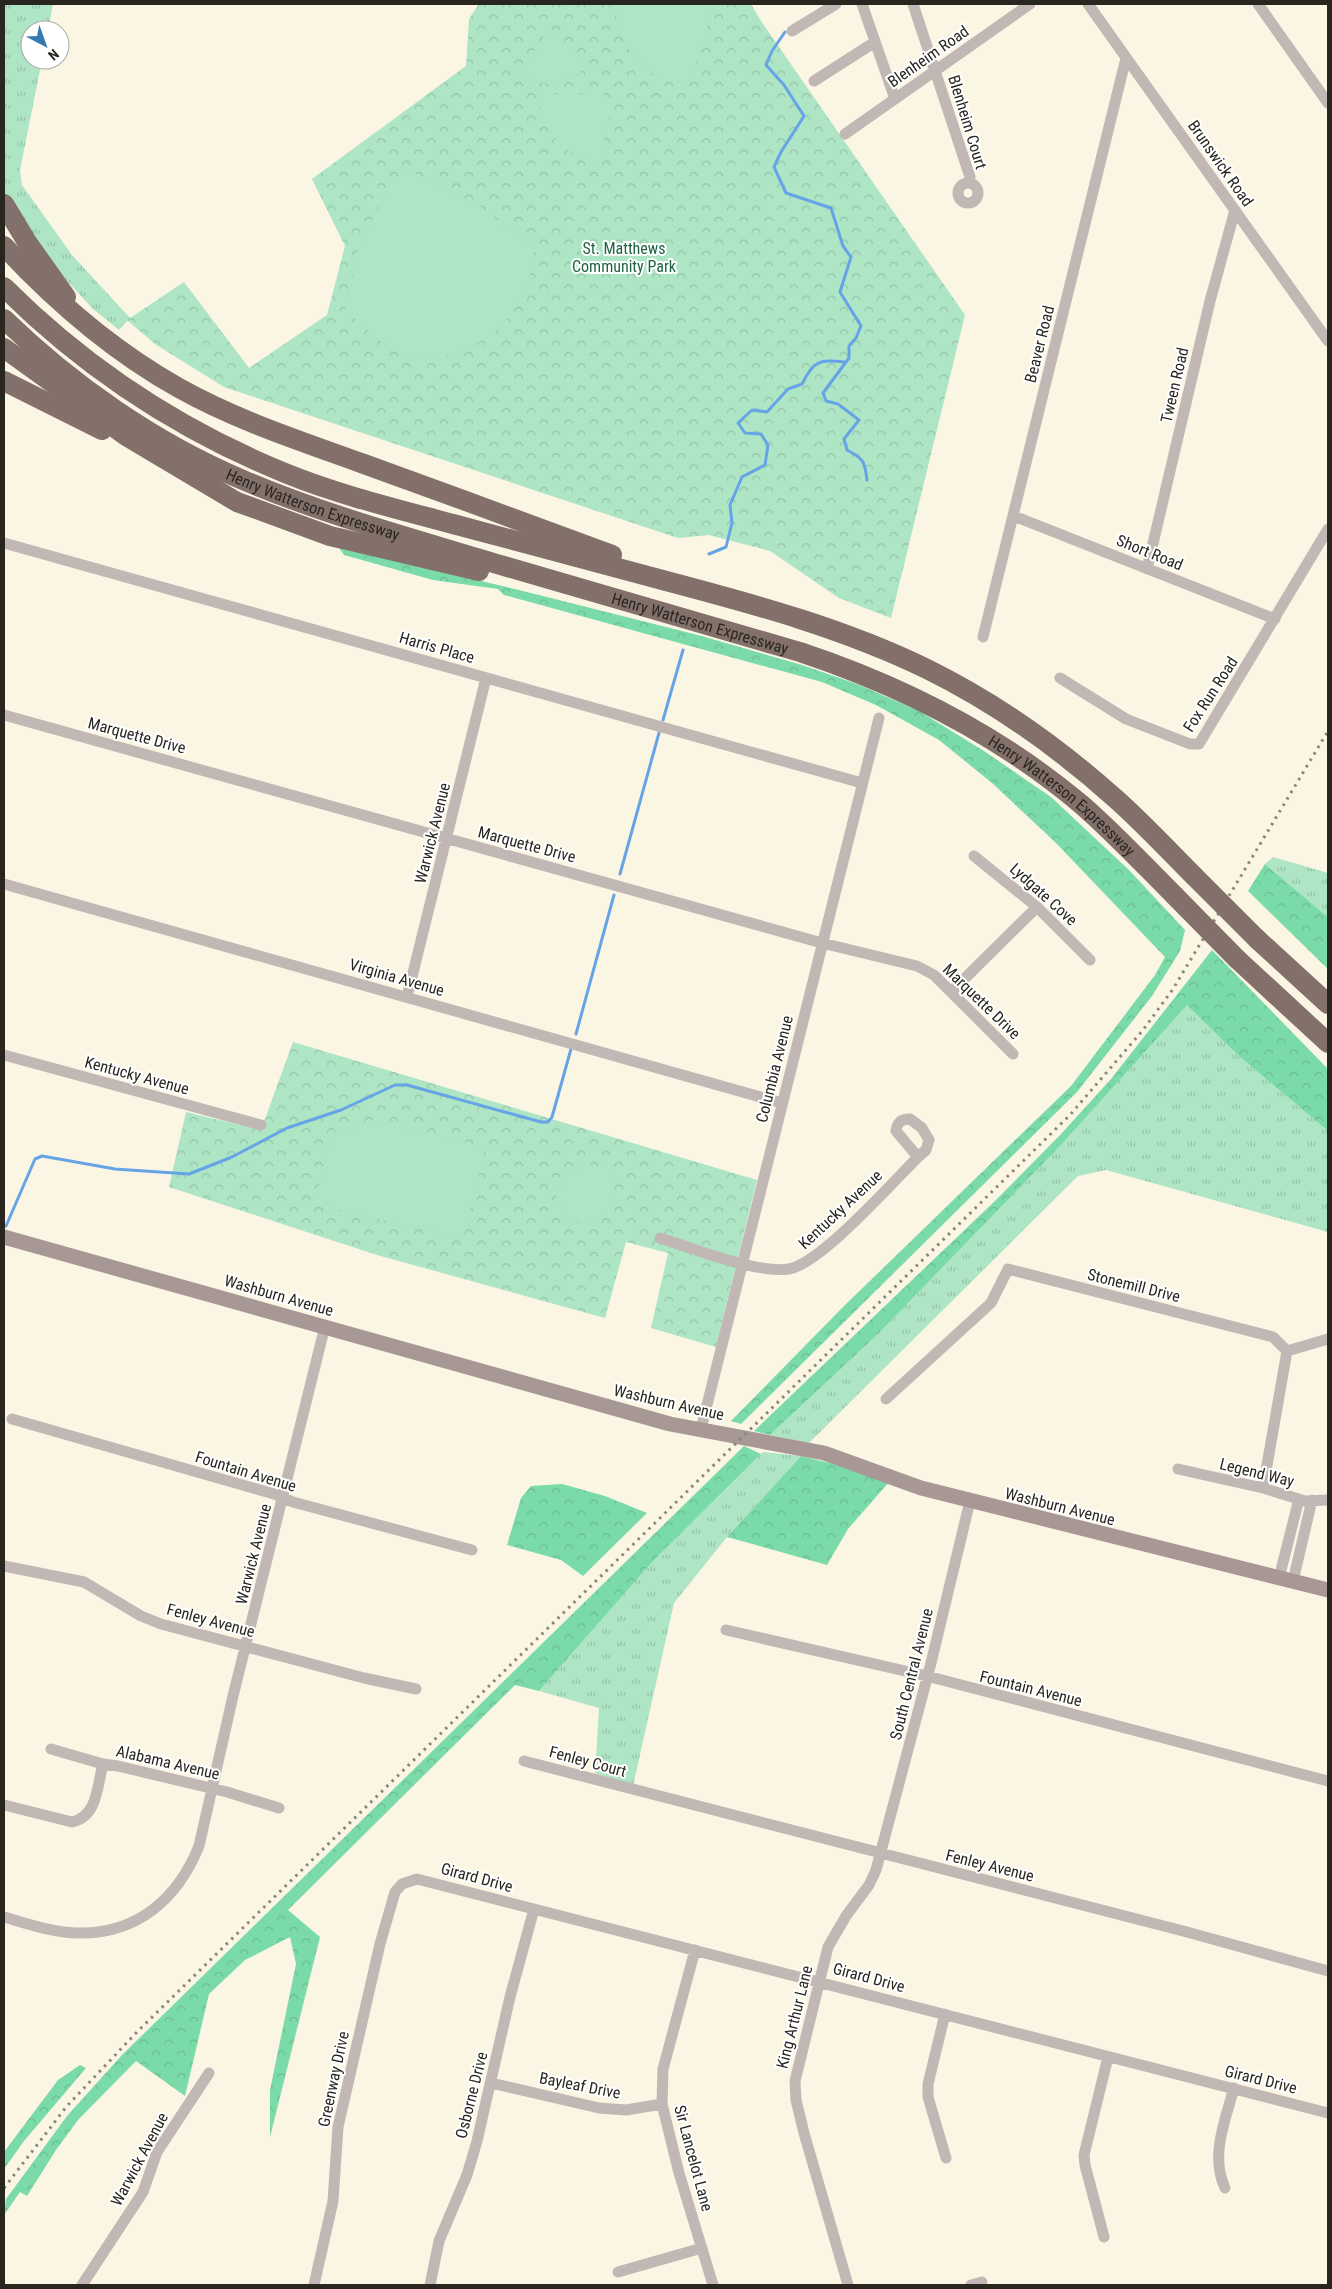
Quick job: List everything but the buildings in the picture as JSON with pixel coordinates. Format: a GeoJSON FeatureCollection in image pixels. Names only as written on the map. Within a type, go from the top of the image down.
{"type":"FeatureCollection","features":[{"type":"Feature","properties":{"kind":"highway"},"geometry":{"type":"LineString","coordinates":[[4,204],[79,318]]}},
{"type":"Feature","properties":{"kind":"highway"},"geometry":{"type":"LineString","coordinates":[[4,246],[79,318],[122,352],[161,377],[239,418],[718,595]]}},
{"type":"Feature","properties":{"kind":"highway","name":"Henry Watterson Expressway"},"geometry":{"type":"LineString","coordinates":[[4,287],[49,328],[106,374],[172,417],[254,460],[311,483],[379,504],[718,595],[853,637],[925,669],[1024,725],[1090,776],[1119,802],[1257,939],[1328,1002]]}},
{"type":"Feature","properties":{"kind":"highway","name":"Henry Watterson Expressway"},"geometry":{"type":"LineString","coordinates":[[4,319],[56,365],[117,410],[172,444],[240,479],[339,516],[800,652],[854,670],[906,693],[958,720],[997,743],[1057,785],[1100,822],[1237,959],[1328,1043]]}},
{"type":"Feature","properties":{"kind":"highway"},"geometry":{"type":"LineString","coordinates":[[4,348],[126,436],[237,502],[294,524],[378,548],[691,621]]}},
{"type":"Feature","properties":{"kind":"highway"},"geometry":{"type":"LineString","coordinates":[[4,381],[96,428],[126,436]]}},
{"type":"Feature","properties":{"kind":"highway"},"geometry":{"type":"LineString","coordinates":[[1291,1009],[1328,1049]]}},
{"type":"Feature","properties":{"kind":"street"},"geometry":{"type":"LineString","coordinates":[[792,31],[836,4]]}},
{"type":"Feature","properties":{"kind":"street"},"geometry":{"type":"LineString","coordinates":[[862,4],[894,99]]}},
{"type":"Feature","properties":{"kind":"street","name":"Blenheim Court"},"geometry":{"type":"LineString","coordinates":[[913,4],[970,177],[969,183]]}},
{"type":"Feature","properties":{"kind":"street","name":"Blenheim Road"},"geometry":{"type":"LineString","coordinates":[[845,134],[1030,4]]}},
{"type":"Feature","properties":{"kind":"street","name":"Brunswick Road"},"geometry":{"type":"LineString","coordinates":[[1088,4],[1328,342]]}},
{"type":"Feature","properties":{"kind":"street"},"geometry":{"type":"LineString","coordinates":[[1258,4],[1328,103]]}},
{"type":"Feature","properties":{"kind":"street"},"geometry":{"type":"LineString","coordinates":[[814,80],[875,42]]}},
{"type":"Feature","properties":{"kind":"street","name":"Beaver Road"},"geometry":{"type":"LineString","coordinates":[[983,637],[1126,58]]}},
{"type":"Feature","properties":{"kind":"street","name":"Tween Road"},"geometry":{"type":"LineString","coordinates":[[1148,569],[1210,301],[1235,210]]}},
{"type":"Feature","properties":{"kind":"street","name":"Short Road"},"geometry":{"type":"LineString","coordinates":[[1014,516],[1275,619]]}},
{"type":"Feature","properties":{"kind":"street","name":"Fox Run Road"},"geometry":{"type":"LineString","coordinates":[[1060,678],[1126,719],[1197,745],[1202,742],[1217,718],[1328,529]]}},
{"type":"Feature","properties":{"kind":"street","name":"Harris Place"},"geometry":{"type":"LineString","coordinates":[[4,543],[862,783]]}},
{"type":"Feature","properties":{"kind":"street","name":"Warwick Avenue"},"geometry":{"type":"LineString","coordinates":[[407,996],[486,678]]}},
{"type":"Feature","properties":{"kind":"street","name":"Marquette Drive"},"geometry":{"type":"LineString","coordinates":[[4,715],[822,943],[917,966],[934,975],[952,991],[1013,1054]]}},
{"type":"Feature","properties":{"kind":"street","name":"Columbia Avenue"},"geometry":{"type":"LineString","coordinates":[[701,1429],[879,718]]}},
{"type":"Feature","properties":{"kind":"street","name":"Lydgate Cove"},"geometry":{"type":"LineString","coordinates":[[974,856],[1037,908],[1090,960]]}},
{"type":"Feature","properties":{"kind":"street","name":"Virginia Avenue"},"geometry":{"type":"LineString","coordinates":[[4,884],[782,1103]]}},
{"type":"Feature","properties":{"kind":"street"},"geometry":{"type":"LineString","coordinates":[[952,991],[1037,908]]}},
{"type":"Feature","properties":{"kind":"street","name":"Kentucky Avenue"},"geometry":{"type":"LineString","coordinates":[[4,1055],[262,1125]]}},
{"type":"Feature","properties":{"kind":"street","name":"Kentucky Avenue"},"geometry":{"type":"LineString","coordinates":[[660,1238],[742,1263],[780,1269],[804,1264],[830,1243],[918,1157]]}},
{"type":"Feature","properties":{"kind":"street","name":"Washburn Avenue"},"geometry":{"type":"LineString","coordinates":[[4,1237],[651,1418],[824,1453],[921,1488],[1328,1590]]}},
{"type":"Feature","properties":{"kind":"street","name":"Stonemill Drive"},"geometry":{"type":"LineString","coordinates":[[886,1398],[991,1303],[1008,1269],[1273,1337],[1287,1351]]}},
{"type":"Feature","properties":{"kind":"street","name":"Warwick Avenue"},"geometry":{"type":"LineString","coordinates":[[4,1917],[54,1930],[100,1932],[131,1923],[157,1908],[178,1887],[190,1867],[199,1846],[325,1326]]}},
{"type":"Feature","properties":{"kind":"street"},"geometry":{"type":"LineString","coordinates":[[1263,1488],[1287,1351],[1328,1339]]}},
{"type":"Feature","properties":{"kind":"street","name":"Fountain Avenue"},"geometry":{"type":"LineString","coordinates":[[12,1419],[293,1502],[472,1550]]}},
{"type":"Feature","properties":{"kind":"street","name":"Legend Way"},"geometry":{"type":"LineString","coordinates":[[1178,1469],[1263,1488],[1298,1499],[1328,1500]]}},
{"type":"Feature","properties":{"kind":"street"},"geometry":{"type":"LineString","coordinates":[[1286,1579],[1298,1499]]}},
{"type":"Feature","properties":{"kind":"street"},"geometry":{"type":"LineString","coordinates":[[1286,1579],[1312,1500]]}},
{"type":"Feature","properties":{"kind":"street","name":"South Central Avenue"},"geometry":{"type":"LineString","coordinates":[[880,1854],[927,1676],[970,1501]]}},
{"type":"Feature","properties":{"kind":"street","name":"Fenley Avenue"},"geometry":{"type":"LineString","coordinates":[[4,1566],[84,1582],[150,1620],[364,1678],[416,1690]]}},
{"type":"Feature","properties":{"kind":"street","name":"Fountain Avenue"},"geometry":{"type":"LineString","coordinates":[[726,1630],[927,1676],[1328,1781]]}},
{"type":"Feature","properties":{"kind":"street","name":"Alabama Avenue"},"geometry":{"type":"LineString","coordinates":[[51,1748],[103,1764],[213,1789],[279,1808]]}},
{"type":"Feature","properties":{"kind":"street","name":"Fenley Court"},"geometry":{"type":"LineString","coordinates":[[524,1761],[643,1793]]}},
{"type":"Feature","properties":{"kind":"street"},"geometry":{"type":"LineString","coordinates":[[4,1805],[72,1822],[78,1820],[85,1816],[93,1806],[103,1764]]}},
{"type":"Feature","properties":{"kind":"street","name":"Fenley Avenue"},"geometry":{"type":"LineString","coordinates":[[643,1793],[1187,1932],[1328,1971]]}},
{"type":"Feature","properties":{"kind":"street","name":"King Arthur Lane"},"geometry":{"type":"LineString","coordinates":[[848,2285],[796,2100],[795,2081],[828,1947],[835,1933],[869,1885],[876,1870],[880,1854]]}},
{"type":"Feature","properties":{"kind":"street","name":"Girard Drive"},"geometry":{"type":"LineString","coordinates":[[402,1884],[417,1879],[426,1880],[1328,2113]]}},
{"type":"Feature","properties":{"kind":"street","name":"Greenway Drive"},"geometry":{"type":"LineString","coordinates":[[314,2285],[330,2217],[337,2136],[346,2090],[380,1944],[395,1892],[402,1884]]}},
{"type":"Feature","properties":{"kind":"street","name":"Osborne Drive"},"geometry":{"type":"LineString","coordinates":[[430,2285],[439,2241],[467,2175],[491,2083],[510,1997],[534,1909]]}},
{"type":"Feature","properties":{"kind":"street","name":"Sir Lancelot Lane"},"geometry":{"type":"LineString","coordinates":[[695,1950],[667,2052],[661,2087],[664,2118],[713,2285]]}},
{"type":"Feature","properties":{"kind":"street"},"geometry":{"type":"LineString","coordinates":[[946,2014],[928,2084],[928,2097],[946,2158]]}},
{"type":"Feature","properties":{"kind":"street"},"geometry":{"type":"LineString","coordinates":[[1104,2237],[1084,2166],[1084,2155],[1108,2057]]}},
{"type":"Feature","properties":{"kind":"street","name":"Warwick Avenue"},"geometry":{"type":"LineString","coordinates":[[82,2285],[143,2192],[157,2152],[209,2073]]}},
{"type":"Feature","properties":{"kind":"street","name":"Bayleaf Drive"},"geometry":{"type":"LineString","coordinates":[[491,2083],[599,2108],[626,2110],[662,2104]]}},
{"type":"Feature","properties":{"kind":"street"},"geometry":{"type":"LineString","coordinates":[[1225,2188],[1221,2180],[1218,2156],[1234,2088]]}},
{"type":"Feature","properties":{"kind":"street"},"geometry":{"type":"LineString","coordinates":[[618,2272],[702,2248]]}},
{"type":"Feature","properties":{"kind":"green space"},"geometry":{"type":"Polygon","coordinates":[[[4,4],[53,4],[50,20],[20,20],[20,70],[40,70],[20,170],[22,185],[72,255],[130,318],[119,330],[93,309],[46,258],[4,194],[4,4]]]}},
{"type":"Feature","properties":{"kind":"green space","name":"St. Matthews Community Park"},"geometry":{"type":"Polygon","coordinates":[[[479,4],[751,4],[965,315],[891,618],[839,598],[770,551],[709,535],[678,538],[224,387],[155,344],[127,320],[184,282],[249,368],[327,315],[345,246],[312,179],[466,66],[469,19],[479,4]]]}},
{"type":"Feature","properties":{"kind":"green space"},"geometry":{"type":"Polygon","coordinates":[[[616,4],[711,4],[705,38],[688,87],[660,78],[645,67],[631,52],[621,33],[616,13],[616,4]]]}},
{"type":"Feature","properties":{"kind":"green space"},"geometry":{"type":"Polygon","coordinates":[[[549,29],[590,63],[573,77],[557,83],[540,82],[519,74],[549,29]]]}},
{"type":"Feature","properties":{"kind":"green space"},"geometry":{"type":"Polygon","coordinates":[[[538,94],[604,94],[611,106],[600,164],[575,154],[556,140],[544,121],[538,94]]]}},
{"type":"Feature","properties":{"kind":"green space"},"geometry":{"type":"Polygon","coordinates":[[[413,172],[479,206],[534,248],[527,287],[511,314],[485,339],[469,348],[434,358],[416,357],[393,350],[345,310],[360,244],[393,179],[413,172]]]}},
{"type":"Feature","properties":{"kind":"green space"},"geometry":{"type":"Polygon","coordinates":[[[339,548],[511,588],[698,635],[802,665],[857,684],[919,711],[984,751],[1051,797],[1129,870],[1185,930],[1180,951],[1152,996],[1077,1092],[741,1424],[731,1421],[844,1306],[1071,1086],[1155,975],[1165,957],[1055,842],[992,783],[939,740],[876,705],[822,682],[504,595],[498,589],[433,580],[344,555],[339,548]]]}},
{"type":"Feature","properties":{"kind":"green space"},"geometry":{"type":"Polygon","coordinates":[[[1273,857],[1328,873],[1328,917],[1265,864],[1273,857]]]}},
{"type":"Feature","properties":{"kind":"green space"},"geometry":{"type":"Polygon","coordinates":[[[1265,864],[1328,917],[1328,969],[1248,891],[1265,864]]]}},
{"type":"Feature","properties":{"kind":"green space"},"geometry":{"type":"Polygon","coordinates":[[[1212,950],[1328,1069],[1328,1131],[1241,1058],[1187,1005],[1061,1145],[880,1332],[770,1435],[754,1431],[997,1199],[1061,1134],[1111,1079],[1212,950]]]}},
{"type":"Feature","properties":{"kind":"green space"},"geometry":{"type":"Polygon","coordinates":[[[1187,1004],[1241,1058],[1328,1131],[1328,1232],[1106,1170],[1078,1176],[809,1443],[770,1435],[880,1332],[1061,1145],[1187,1004]]]}},
{"type":"Feature","properties":{"kind":"green space"},"geometry":{"type":"Polygon","coordinates":[[[293,1042],[757,1180],[716,1347],[651,1328],[668,1253],[626,1242],[605,1318],[377,1255],[169,1187],[186,1112],[261,1130],[293,1042]]]}},
{"type":"Feature","properties":{"kind":"green space"},"geometry":{"type":"Polygon","coordinates":[[[371,1120],[485,1147],[463,1239],[315,1204],[331,1138],[371,1120]]]}},
{"type":"Feature","properties":{"kind":"green space"},"geometry":{"type":"Polygon","coordinates":[[[588,1165],[611,1168],[614,1182],[611,1203],[606,1213],[598,1219],[582,1223],[564,1212],[556,1191],[568,1173],[588,1165]]]}},
{"type":"Feature","properties":{"kind":"green space"},"geometry":{"type":"Polygon","coordinates":[[[744,1446],[761,1454],[654,1560],[539,1691],[515,1685],[288,1910],[320,1937],[270,2137],[270,2090],[296,1964],[290,1937],[245,1960],[209,1994],[185,2096],[136,2061],[78,2120],[56,2150],[27,2196],[20,2192],[4,2215],[6,2199],[67,2116],[122,2055],[744,1446]]]}},
{"type":"Feature","properties":{"kind":"green space"},"geometry":{"type":"Polygon","coordinates":[[[763,1452],[801,1456],[727,1537],[674,1603],[633,1786],[595,1773],[599,1708],[539,1691],[654,1560],[763,1452]]]}},
{"type":"Feature","properties":{"kind":"green space"},"geometry":{"type":"Polygon","coordinates":[[[801,1456],[858,1470],[889,1482],[848,1529],[827,1565],[727,1537],[801,1456]]]}},
{"type":"Feature","properties":{"kind":"green space"},"geometry":{"type":"Polygon","coordinates":[[[562,1484],[605,1496],[647,1513],[583,1576],[561,1560],[507,1545],[521,1498],[531,1486],[562,1484]]]}},
{"type":"Feature","properties":{"kind":"green space"},"geometry":{"type":"Polygon","coordinates":[[[80,2065],[86,2068],[24,2141],[4,2169],[4,2152],[58,2080],[80,2065]]]}},
{"type":"Feature","properties":{"kind":"waterway"},"geometry":{"type":"LineString","coordinates":[[785,32],[772,51],[766,65],[784,85],[804,116],[781,152],[774,167],[786,193],[831,208],[843,246],[851,257],[840,292],[861,326],[856,338],[849,346],[849,358],[823,393],[826,401],[838,404],[859,420],[844,439],[847,450],[863,462],[867,480]]}},
{"type":"Feature","properties":{"kind":"waterway"},"geometry":{"type":"LineString","coordinates":[[709,554],[726,547],[732,523],[730,505],[742,477],[765,465],[768,445],[761,434],[745,433],[738,423],[752,410],[767,412],[788,389],[802,384],[810,370],[819,363],[824,361],[846,362]]}},
{"type":"Feature","properties":{"kind":"waterway"},"geometry":{"type":"LineString","coordinates":[[663,720],[683,650]]}},
{"type":"Feature","properties":{"kind":"waterway"},"geometry":{"type":"LineString","coordinates":[[620,874],[659,733]]}},
{"type":"Feature","properties":{"kind":"waterway"},"geometry":{"type":"LineString","coordinates":[[576,1034],[614,895]]}},
{"type":"Feature","properties":{"kind":"waterway"},"geometry":{"type":"LineString","coordinates":[[6,1226],[35,1159],[42,1156],[115,1169],[189,1174],[232,1157],[287,1128],[341,1110],[395,1085],[407,1085],[541,1122],[548,1122],[552,1117],[571,1049]]}},
{"type":"Feature","properties":{"kind":"railway"},"geometry":{"type":"LineString","coordinates":[[4,2188],[67,2106],[136,2033],[1070,1115],[1143,1030],[1173,989],[1328,731]]}}]}
